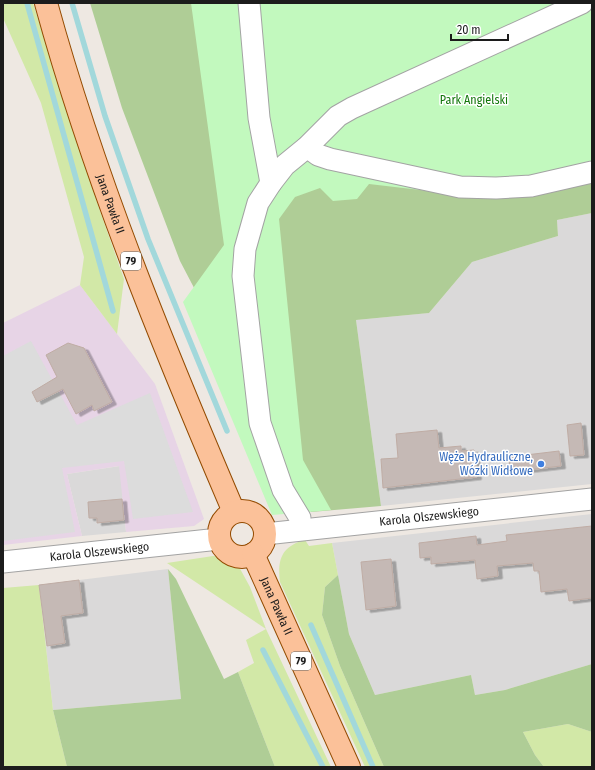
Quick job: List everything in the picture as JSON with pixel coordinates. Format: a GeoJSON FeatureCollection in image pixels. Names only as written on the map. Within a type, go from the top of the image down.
{"type":"FeatureCollection","features":[{"type":"Feature","properties":{"kind":"main road","name":"Jana Pawła II"},"geometry":{"type":"LineString","coordinates":[[46,3],[71,89],[143,293],[170,362],[234,512]]}},
{"type":"Feature","properties":{"kind":"main road"},"geometry":{"type":"LineString","coordinates":[[246,511],[258,517],[262,522],[265,534],[262,546],[253,554],[245,557],[236,557],[228,553],[222,547],[219,539],[220,525],[223,520],[234,512],[246,511]]}},
{"type":"Feature","properties":{"kind":"main road","name":"Jana Pawła II"},"geometry":{"type":"LineString","coordinates":[[253,554],[349,767]]}},
{"type":"Feature","properties":{"kind":"street"},"geometry":{"type":"LineString","coordinates":[[249,3],[259,118],[271,183]]}},
{"type":"Feature","properties":{"kind":"street"},"geometry":{"type":"LineString","coordinates":[[300,518],[283,490],[260,423],[243,276],[244,249],[258,203],[285,165],[307,147],[338,116],[352,108],[582,3]]}},
{"type":"Feature","properties":{"kind":"street"},"geometry":{"type":"LineString","coordinates":[[307,147],[318,156],[460,187],[496,188],[531,186],[592,172]]}},
{"type":"Feature","properties":{"kind":"street","name":"Karola Olszewskiego"},"geometry":{"type":"LineString","coordinates":[[265,534],[592,499]]}},
{"type":"Feature","properties":{"kind":"street","name":"Karola Olszewskiego"},"geometry":{"type":"LineString","coordinates":[[3,562],[219,539]]}},
{"type":"Feature","properties":{"kind":"shaded area"},"geometry":{"type":"Polygon","coordinates":[[[592,213],[592,484],[381,506],[356,320],[429,313],[472,262],[558,236],[557,220],[592,213]]]}},
{"type":"Feature","properties":{"kind":"shaded area"},"geometry":{"type":"Polygon","coordinates":[[[80,285],[155,384],[204,519],[194,526],[126,532],[119,466],[67,474],[82,536],[3,545],[3,323],[80,285]]]}},
{"type":"Feature","properties":{"kind":"shaded area"},"geometry":{"type":"Polygon","coordinates":[[[31,341],[77,425],[150,393],[193,512],[133,519],[124,461],[62,468],[75,532],[3,541],[3,356],[31,341]]]}},
{"type":"Feature","properties":{"kind":"shaded area"},"geometry":{"type":"Polygon","coordinates":[[[120,466],[126,532],[82,536],[67,474],[120,466]]]}},
{"type":"Feature","properties":{"kind":"shaded area"},"geometry":{"type":"Polygon","coordinates":[[[592,514],[592,664],[505,690],[475,695],[471,675],[375,695],[349,634],[332,543],[592,514]]]}},
{"type":"Feature","properties":{"kind":"shaded area"},"geometry":{"type":"Polygon","coordinates":[[[168,569],[181,699],[53,710],[39,585],[168,569]]]}},
{"type":"Feature","properties":{"kind":"green space"},"geometry":{"type":"Polygon","coordinates":[[[3,3],[33,3],[100,211],[124,279],[117,334],[80,285],[84,257],[41,103],[3,18],[3,3]]]}},
{"type":"Feature","properties":{"kind":"green space"},"geometry":{"type":"Polygon","coordinates":[[[90,3],[592,3],[592,213],[557,220],[558,236],[472,262],[429,313],[356,320],[381,506],[311,512],[180,261],[122,108],[90,3]]]}},
{"type":"Feature","properties":{"kind":"green space","name":"Park Angielski"},"geometry":{"type":"Polygon","coordinates":[[[191,3],[592,3],[592,181],[472,196],[369,184],[357,199],[333,201],[320,188],[295,197],[279,219],[303,460],[331,510],[272,515],[183,302],[224,245],[191,3]]]}},
{"type":"Feature","properties":{"kind":"green space"},"geometry":{"type":"Polygon","coordinates":[[[305,540],[309,546],[332,543],[338,575],[325,587],[322,615],[340,666],[384,767],[365,767],[280,582],[279,567],[283,555],[291,546],[305,540]]]}},
{"type":"Feature","properties":{"kind":"green space"},"geometry":{"type":"Polygon","coordinates":[[[213,556],[225,557],[238,565],[250,587],[266,629],[167,563],[213,556]]]}},
{"type":"Feature","properties":{"kind":"green space"},"geometry":{"type":"Polygon","coordinates":[[[168,569],[176,579],[224,679],[238,672],[275,767],[67,767],[53,710],[181,699],[168,569]]]}},
{"type":"Feature","properties":{"kind":"green space"},"geometry":{"type":"Polygon","coordinates":[[[338,575],[349,634],[375,695],[471,675],[475,695],[505,690],[592,664],[592,732],[568,724],[523,732],[535,755],[544,767],[384,767],[340,666],[322,615],[325,587],[338,575]]]}},
{"type":"Feature","properties":{"kind":"green space"},"geometry":{"type":"Polygon","coordinates":[[[39,585],[53,710],[67,767],[3,767],[3,588],[39,585]]]}},
{"type":"Feature","properties":{"kind":"green space"},"geometry":{"type":"Polygon","coordinates":[[[266,629],[331,767],[275,767],[238,672],[254,663],[246,640],[266,629]]]}},
{"type":"Feature","properties":{"kind":"green space"},"geometry":{"type":"Polygon","coordinates":[[[568,724],[592,732],[592,767],[544,767],[535,755],[523,732],[568,724]]]}},
{"type":"Feature","properties":{"kind":"building"},"geometry":{"type":"Polygon","coordinates":[[[68,343],[84,348],[112,402],[94,411],[92,405],[76,414],[63,389],[37,402],[32,392],[57,377],[46,355],[68,343]]]}},
{"type":"Feature","properties":{"kind":"building"},"geometry":{"type":"Polygon","coordinates":[[[581,423],[584,455],[570,456],[567,425],[581,423]]]}},
{"type":"Feature","properties":{"kind":"building"},"geometry":{"type":"Polygon","coordinates":[[[437,430],[439,448],[461,446],[461,451],[474,450],[477,477],[383,488],[381,459],[398,458],[396,434],[437,430]]]}},
{"type":"Feature","properties":{"kind":"building"},"geometry":{"type":"Polygon","coordinates":[[[559,451],[561,466],[510,472],[509,457],[559,451]]]}},
{"type":"Feature","properties":{"kind":"building"},"geometry":{"type":"Polygon","coordinates":[[[122,499],[124,520],[97,523],[97,518],[89,518],[88,502],[122,499]]]}},
{"type":"Feature","properties":{"kind":"building"},"geometry":{"type":"Polygon","coordinates":[[[592,526],[592,598],[569,601],[567,589],[541,592],[539,571],[534,571],[533,563],[497,566],[498,576],[477,579],[475,560],[431,564],[431,557],[420,558],[419,543],[476,536],[477,545],[507,541],[506,535],[592,526]]]}},
{"type":"Feature","properties":{"kind":"building"},"geometry":{"type":"Polygon","coordinates":[[[391,559],[396,606],[366,610],[361,562],[391,559]]]}},
{"type":"Feature","properties":{"kind":"building"},"geometry":{"type":"Polygon","coordinates":[[[79,580],[83,613],[61,616],[65,643],[47,646],[39,585],[79,580]]]}},
{"type":"Feature","properties":{"kind":"waterway"},"geometry":{"type":"LineString","coordinates":[[27,3],[113,311]]}},
{"type":"Feature","properties":{"kind":"waterway"},"geometry":{"type":"LineString","coordinates":[[72,3],[105,116],[148,239],[227,431]]}},
{"type":"Feature","properties":{"kind":"waterway"},"geometry":{"type":"LineString","coordinates":[[311,625],[373,767]]}},
{"type":"Feature","properties":{"kind":"waterway"},"geometry":{"type":"LineString","coordinates":[[263,650],[323,767]]}},
{"type":"Feature","properties":{"kind":"place","name":"Węże Hydrauliczne, Wózki Widłowe"},"geometry":{"type":"Point","coordinates":[541,464]}}]}
